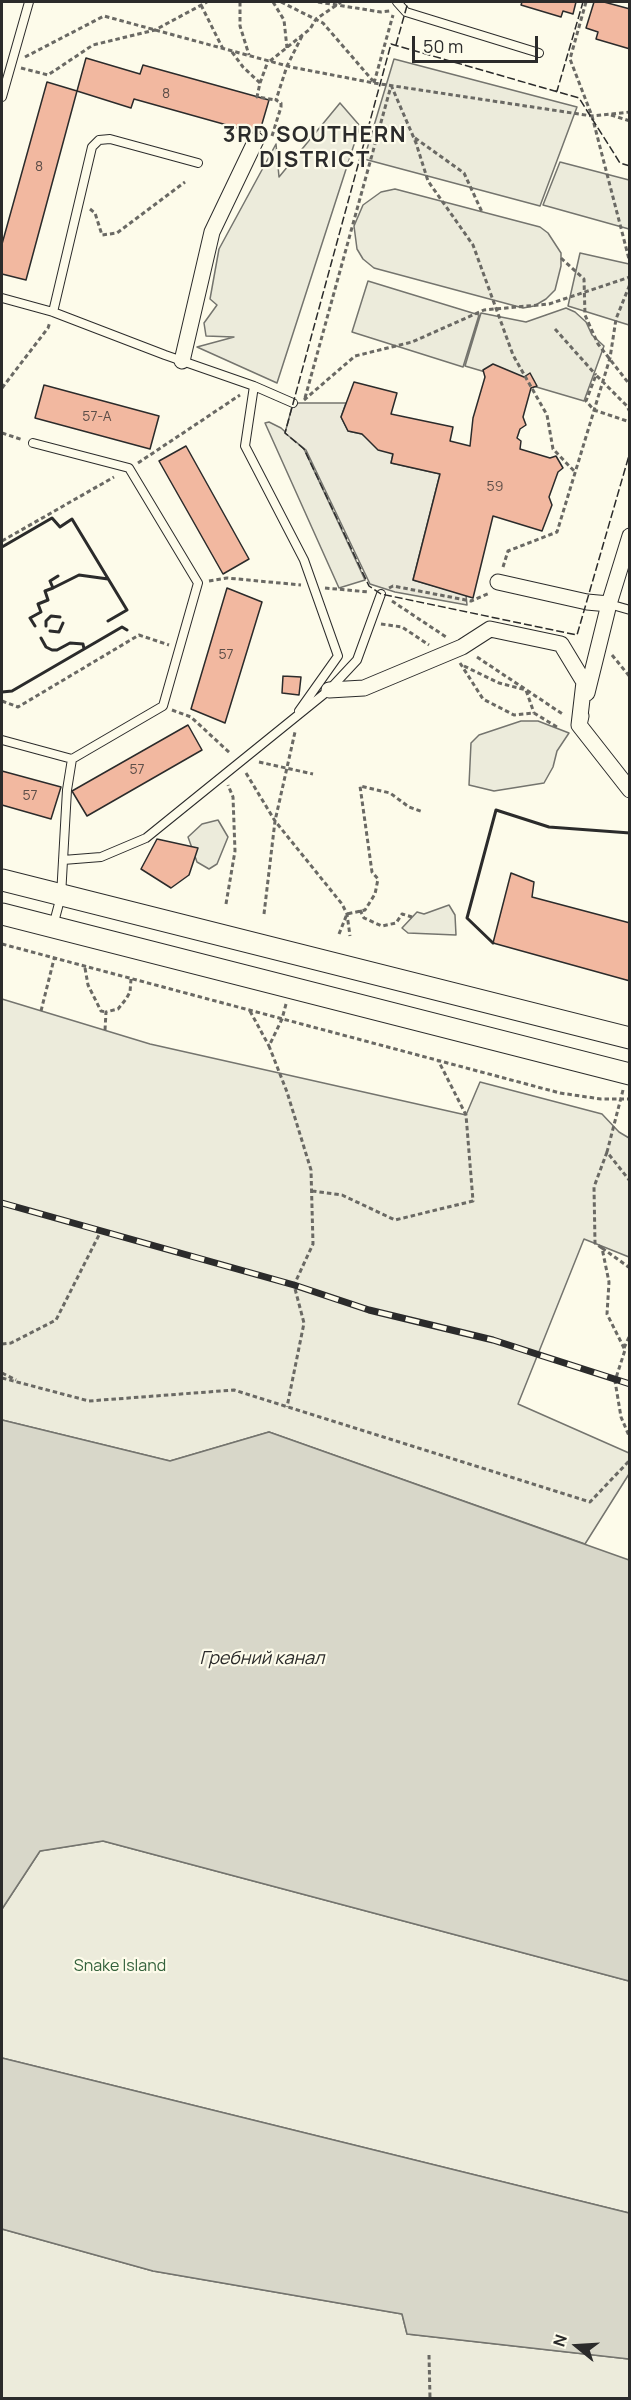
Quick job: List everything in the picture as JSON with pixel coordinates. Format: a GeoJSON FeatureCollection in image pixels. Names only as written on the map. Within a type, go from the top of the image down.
{"type":"FeatureCollection","features":[{"type":"Feature","properties":{"kind":"street"},"geometry":{"type":"LineString","coordinates":[[182,361],[212,232],[256,140]]}},
{"type":"Feature","properties":{"kind":"street"},"geometry":{"type":"LineString","coordinates":[[579,725],[609,604],[630,536]]}},
{"type":"Feature","properties":{"kind":"street"},"geometry":{"type":"LineString","coordinates":[[498,582],[587,602],[609,604]]}},
{"type":"Feature","properties":{"kind":"street"},"geometry":{"type":"LineString","coordinates":[[329,690],[364,688],[462,647],[490,629],[561,644],[584,682],[579,725],[630,790]]}},
{"type":"Feature","properties":{"kind":"street"},"geometry":{"type":"LineString","coordinates":[[2,880],[630,1038]]}},
{"type":"Feature","properties":{"kind":"street"},"geometry":{"type":"LineString","coordinates":[[2,914],[628,1074]]}},
{"type":"Feature","properties":{"kind":"lane"},"geometry":{"type":"LineString","coordinates":[[2,97],[29,2]]}},
{"type":"Feature","properties":{"kind":"lane"},"geometry":{"type":"LineString","coordinates":[[397,2],[405,12],[539,52]]}},
{"type":"Feature","properties":{"kind":"lane"},"geometry":{"type":"LineString","coordinates":[[53,312],[92,147],[99,140],[110,139],[198,163]]}},
{"type":"Feature","properties":{"kind":"lane"},"geometry":{"type":"LineString","coordinates":[[2,298],[53,312],[254,386],[293,403]]}},
{"type":"Feature","properties":{"kind":"lane"},"geometry":{"type":"LineString","coordinates":[[254,386],[245,446],[304,560],[338,656],[293,719]]}},
{"type":"Feature","properties":{"kind":"lane"},"geometry":{"type":"LineString","coordinates":[[2,740],[72,759],[163,706],[198,583],[129,468],[33,443]]}},
{"type":"Feature","properties":{"kind":"lane"},"geometry":{"type":"LineString","coordinates":[[63,860],[101,857],[146,838],[329,690],[357,660],[381,594]]}},
{"type":"Feature","properties":{"kind":"lane"},"geometry":{"type":"LineString","coordinates":[[609,604],[630,610]]}},
{"type":"Feature","properties":{"kind":"lane"},"geometry":{"type":"LineString","coordinates":[[53,928],[61,896],[67,790],[72,759]]}},
{"type":"Feature","properties":{"kind":"path"},"geometry":{"type":"LineString","coordinates":[[10,65],[48,75],[93,45],[155,30],[207,2]]}},
{"type":"Feature","properties":{"kind":"path"},"geometry":{"type":"LineString","coordinates":[[240,2],[240,26],[249,56]]}},
{"type":"Feature","properties":{"kind":"path"},"geometry":{"type":"LineString","coordinates":[[273,2],[284,20],[286,48]]}},
{"type":"Feature","properties":{"kind":"path"},"geometry":{"type":"LineString","coordinates":[[282,2],[323,23],[374,82]]}},
{"type":"Feature","properties":{"kind":"path"},"geometry":{"type":"LineString","coordinates":[[318,2],[381,12],[395,10],[374,82]]}},
{"type":"Feature","properties":{"kind":"path"},"geometry":{"type":"LineString","coordinates":[[256,140],[260,136],[270,140],[281,107],[276,100],[257,97],[269,61],[310,29],[316,19],[341,2]]}},
{"type":"Feature","properties":{"kind":"path"},"geometry":{"type":"LineString","coordinates":[[586,2],[570,59],[592,116],[630,263]]}},
{"type":"Feature","properties":{"kind":"path"},"geometry":{"type":"LineString","coordinates":[[201,5],[224,49]]}},
{"type":"Feature","properties":{"kind":"path"},"geometry":{"type":"LineString","coordinates":[[10,65],[104,16],[287,66],[374,82],[592,116],[630,112]]}},
{"type":"Feature","properties":{"kind":"path"},"geometry":{"type":"LineString","coordinates":[[276,100],[287,66],[302,36]]}},
{"type":"Feature","properties":{"kind":"path"},"geometry":{"type":"LineString","coordinates":[[231,51],[243,67],[260,83]]}},
{"type":"Feature","properties":{"kind":"path"},"geometry":{"type":"LineString","coordinates":[[391,85],[413,137],[428,181],[473,245],[513,355],[547,414],[553,449],[574,472]]}},
{"type":"Feature","properties":{"kind":"path"},"geometry":{"type":"LineString","coordinates":[[304,399],[391,85]]}},
{"type":"Feature","properties":{"kind":"path"},"geometry":{"type":"LineString","coordinates":[[606,113],[630,121]]}},
{"type":"Feature","properties":{"kind":"path"},"geometry":{"type":"LineString","coordinates":[[413,137],[464,173],[482,212]]}},
{"type":"Feature","properties":{"kind":"path"},"geometry":{"type":"LineString","coordinates":[[79,203],[95,213],[102,235],[117,233],[185,182]]}},
{"type":"Feature","properties":{"kind":"path"},"geometry":{"type":"LineString","coordinates":[[561,258],[584,279],[585,315],[598,344],[630,385]]}},
{"type":"Feature","properties":{"kind":"path"},"geometry":{"type":"LineString","coordinates":[[293,403],[304,399],[355,356],[412,342],[484,310],[549,303],[630,277]]}},
{"type":"Feature","properties":{"kind":"path"},"geometry":{"type":"LineString","coordinates":[[579,725],[381,594],[393,586],[471,602],[496,590],[508,551],[557,532],[610,358],[616,319],[630,284]]}},
{"type":"Feature","properties":{"kind":"path"},"geometry":{"type":"LineString","coordinates":[[2,388],[48,328],[53,312]]}},
{"type":"Feature","properties":{"kind":"path"},"geometry":{"type":"LineString","coordinates":[[555,328],[630,412]]}},
{"type":"Feature","properties":{"kind":"path"},"geometry":{"type":"LineString","coordinates":[[596,375],[586,401],[594,410],[630,422]]}},
{"type":"Feature","properties":{"kind":"path"},"geometry":{"type":"LineString","coordinates":[[2,541],[129,468],[254,386]]}},
{"type":"Feature","properties":{"kind":"path"},"geometry":{"type":"LineString","coordinates":[[2,433],[33,443]]}},
{"type":"Feature","properties":{"kind":"path"},"geometry":{"type":"LineString","coordinates":[[198,583],[227,578],[256,581]]}},
{"type":"Feature","properties":{"kind":"path"},"geometry":{"type":"LineString","coordinates":[[370,623],[402,627],[462,666],[500,683],[526,690]]}},
{"type":"Feature","properties":{"kind":"path"},"geometry":{"type":"LineString","coordinates":[[2,701],[18,707],[140,635],[179,648]]}},
{"type":"Feature","properties":{"kind":"path"},"geometry":{"type":"LineString","coordinates":[[600,640],[630,677]]}},
{"type":"Feature","properties":{"kind":"path"},"geometry":{"type":"LineString","coordinates":[[462,666],[483,699],[514,715],[534,713],[557,727]]}},
{"type":"Feature","properties":{"kind":"path"},"geometry":{"type":"LineString","coordinates":[[526,690],[534,713]]}},
{"type":"Feature","properties":{"kind":"path"},"geometry":{"type":"LineString","coordinates":[[163,706],[191,717],[240,762],[276,821],[342,904],[347,914],[350,936]]}},
{"type":"Feature","properties":{"kind":"path"},"geometry":{"type":"LineString","coordinates":[[264,914],[276,821],[296,728],[293,719]]}},
{"type":"Feature","properties":{"kind":"path"},"geometry":{"type":"LineString","coordinates":[[240,762],[267,763],[313,774]]}},
{"type":"Feature","properties":{"kind":"path"},"geometry":{"type":"LineString","coordinates":[[224,775],[233,797],[235,851],[226,904]]}},
{"type":"Feature","properties":{"kind":"path"},"geometry":{"type":"LineString","coordinates":[[347,914],[365,910],[375,894],[378,879],[372,872],[360,786],[390,793],[409,807],[423,812]]}},
{"type":"Feature","properties":{"kind":"path"},"geometry":{"type":"LineString","coordinates":[[360,910],[364,918],[382,926],[396,923],[402,914],[412,916]]}},
{"type":"Feature","properties":{"kind":"path"},"geometry":{"type":"LineString","coordinates":[[339,934],[347,914]]}},
{"type":"Feature","properties":{"kind":"path"},"geometry":{"type":"LineString","coordinates":[[2,949],[4,945],[560,1093],[601,1099],[630,1099]]}},
{"type":"Feature","properties":{"kind":"path"},"geometry":{"type":"LineString","coordinates":[[41,1011],[54,959]]}},
{"type":"Feature","properties":{"kind":"path"},"geometry":{"type":"LineString","coordinates":[[85,967],[88,985],[101,1011],[118,1009],[130,992],[131,980]]}},
{"type":"Feature","properties":{"kind":"path"},"geometry":{"type":"LineString","coordinates":[[269,1047],[282,1019],[290,988]]}},
{"type":"Feature","properties":{"kind":"path"},"geometry":{"type":"LineString","coordinates":[[250,1011],[269,1047],[287,1092],[311,1170],[314,1244],[294,1285],[304,1323],[287,1407]]}},
{"type":"Feature","properties":{"kind":"path"},"geometry":{"type":"LineString","coordinates":[[105,1030],[106,1012]]}},
{"type":"Feature","properties":{"kind":"path"},"geometry":{"type":"LineString","coordinates":[[312,1191],[342,1195],[395,1220],[473,1201],[466,1115],[438,1060]]}},
{"type":"Feature","properties":{"kind":"path"},"geometry":{"type":"LineString","coordinates":[[628,1074],[607,1152],[594,1187],[596,1243],[630,1268]]}},
{"type":"Feature","properties":{"kind":"path"},"geometry":{"type":"LineString","coordinates":[[607,1152],[630,1181]]}},
{"type":"Feature","properties":{"kind":"path"},"geometry":{"type":"LineString","coordinates":[[2,1344],[11,1343],[56,1320],[100,1231]]}},
{"type":"Feature","properties":{"kind":"path"},"geometry":{"type":"LineString","coordinates":[[602,1248],[609,1282],[607,1314],[624,1348]]}},
{"type":"Feature","properties":{"kind":"path"},"geometry":{"type":"LineString","coordinates":[[630,1335],[615,1381],[621,1417],[630,1438]]}},
{"type":"Feature","properties":{"kind":"path"},"geometry":{"type":"LineString","coordinates":[[2,1373],[22,1384]]}},
{"type":"Feature","properties":{"kind":"path"},"geometry":{"type":"LineString","coordinates":[[2,1378],[89,1401],[234,1390],[590,1502],[630,1460]]}},
{"type":"Feature","properties":{"kind":"path"},"geometry":{"type":"LineString","coordinates":[[429,2355],[430,2398]]}},
{"type":"Feature","properties":{"kind":"green space"},"geometry":{"type":"Polygon","coordinates":[[[394,59],[577,107],[540,206],[364,159],[394,59]]]}},
{"type":"Feature","properties":{"kind":"green space"},"geometry":{"type":"Polygon","coordinates":[[[340,103],[360,126],[277,383],[197,347],[234,337],[206,336],[204,323],[217,305],[210,299],[219,249],[276,144],[279,177],[340,103]]]}},
{"type":"Feature","properties":{"kind":"green space"},"geometry":{"type":"Polygon","coordinates":[[[560,162],[629,180],[629,229],[543,205],[560,162]]]}},
{"type":"Feature","properties":{"kind":"green space"},"geometry":{"type":"Polygon","coordinates":[[[395,189],[540,227],[548,233],[561,253],[561,266],[555,290],[534,306],[523,308],[374,268],[363,259],[357,249],[354,226],[363,205],[381,192],[395,189]]]}},
{"type":"Feature","properties":{"kind":"green space"},"geometry":{"type":"Polygon","coordinates":[[[580,253],[629,264],[629,325],[568,306],[580,253]]]}},
{"type":"Feature","properties":{"kind":"green space"},"geometry":{"type":"Polygon","coordinates":[[[368,281],[479,315],[463,367],[352,332],[368,281]]]}},
{"type":"Feature","properties":{"kind":"green space"},"geometry":{"type":"Polygon","coordinates":[[[566,308],[575,312],[586,322],[592,335],[604,346],[584,401],[465,366],[481,313],[526,322],[566,308]]]}},
{"type":"Feature","properties":{"kind":"green space"},"geometry":{"type":"Polygon","coordinates":[[[269,422],[281,428],[304,449],[365,580],[339,588],[265,423],[269,422]]]}},
{"type":"Feature","properties":{"kind":"green space"},"geometry":{"type":"Polygon","coordinates":[[[521,721],[538,721],[569,733],[557,751],[553,767],[544,783],[494,791],[469,785],[471,743],[479,735],[521,721]]]}},
{"type":"Feature","properties":{"kind":"green space"},"geometry":{"type":"Polygon","coordinates":[[[218,820],[228,837],[217,864],[209,869],[197,862],[188,837],[202,824],[218,820]]]}},
{"type":"Feature","properties":{"kind":"green space"},"geometry":{"type":"Polygon","coordinates":[[[449,905],[455,915],[456,935],[408,933],[402,928],[417,912],[424,914],[449,905]]]}},
{"type":"Feature","properties":{"kind":"green space"},"geometry":{"type":"Polygon","coordinates":[[[2,999],[150,1044],[466,1115],[480,1082],[602,1114],[619,1132],[629,1138],[629,1257],[584,1239],[518,1404],[629,1453],[629,1474],[585,1544],[269,1432],[170,1461],[2,1420],[2,999]]]}},
{"type":"Feature","properties":{"kind":"green space","name":"Snake Island"},"geometry":{"type":"Polygon","coordinates":[[[103,1841],[629,1981],[629,2213],[2,2058],[2,1909],[40,1851],[103,1841]]]}},
{"type":"Feature","properties":{"kind":"green space"},"geometry":{"type":"Polygon","coordinates":[[[2,2229],[153,2271],[402,2314],[407,2334],[629,2359],[629,2398],[2,2398],[2,2229]]]}},
{"type":"Feature","properties":{"kind":"shaded area"},"geometry":{"type":"Polygon","coordinates":[[[293,403],[346,403],[341,417],[348,431],[362,434],[393,454],[391,463],[440,474],[413,580],[466,595],[467,605],[395,592],[370,584],[306,450],[285,433],[293,403]]]}},
{"type":"Feature","properties":{"kind":"water","name":"Гребний канал"},"geometry":{"type":"Polygon","coordinates":[[[2,1420],[170,1461],[269,1432],[629,1560],[629,1981],[103,1841],[40,1851],[2,1909],[2,1420]]]}},
{"type":"Feature","properties":{"kind":"water"},"geometry":{"type":"Polygon","coordinates":[[[2,2058],[629,2213],[629,2359],[407,2334],[402,2314],[153,2271],[2,2229],[2,2058]]]}},
{"type":"Feature","properties":{"kind":"building"},"geometry":{"type":"Polygon","coordinates":[[[522,2],[576,2],[573,14],[563,11],[561,17],[521,5],[522,2]]]}},
{"type":"Feature","properties":{"kind":"building"},"geometry":{"type":"Polygon","coordinates":[[[594,2],[604,2],[630,9],[630,49],[596,39],[598,32],[586,28],[594,2]]]}},
{"type":"Feature","properties":{"kind":"building"},"geometry":{"type":"Polygon","coordinates":[[[86,58],[140,74],[143,65],[269,100],[259,134],[134,99],[131,108],[77,91],[86,58]]]}},
{"type":"Feature","properties":{"kind":"building"},"geometry":{"type":"Polygon","coordinates":[[[47,82],[77,91],[26,280],[2,274],[2,244],[47,82]]]}},
{"type":"Feature","properties":{"kind":"building"},"geometry":{"type":"Polygon","coordinates":[[[493,364],[524,377],[530,373],[537,386],[531,388],[523,417],[526,425],[520,429],[517,438],[521,441],[520,449],[550,458],[556,456],[563,468],[558,472],[549,497],[552,505],[542,531],[493,516],[473,598],[413,580],[440,474],[391,463],[393,454],[378,450],[362,434],[348,431],[341,417],[354,382],[397,393],[391,414],[453,427],[450,441],[470,446],[473,418],[485,377],[483,370],[493,364]]]}},
{"type":"Feature","properties":{"kind":"building"},"geometry":{"type":"Polygon","coordinates":[[[44,385],[159,416],[150,449],[35,418],[44,385]]]}},
{"type":"Feature","properties":{"kind":"building"},"geometry":{"type":"Polygon","coordinates":[[[186,446],[249,559],[223,574],[159,461],[186,446]]]}},
{"type":"Feature","properties":{"kind":"building"},"geometry":{"type":"Polygon","coordinates":[[[227,588],[262,602],[225,723],[191,709],[227,588]]]}},
{"type":"Feature","properties":{"kind":"building"},"geometry":{"type":"Polygon","coordinates":[[[283,676],[301,677],[299,695],[282,693],[283,676]]]}},
{"type":"Feature","properties":{"kind":"building"},"geometry":{"type":"Polygon","coordinates":[[[188,725],[202,750],[87,816],[72,791],[188,725]]]}},
{"type":"Feature","properties":{"kind":"building"},"geometry":{"type":"Polygon","coordinates":[[[2,771],[61,787],[51,819],[2,805],[2,771]]]}},
{"type":"Feature","properties":{"kind":"building"},"geometry":{"type":"Polygon","coordinates":[[[157,839],[198,848],[189,875],[171,888],[141,869],[157,839]]]}},
{"type":"Feature","properties":{"kind":"building"},"geometry":{"type":"Polygon","coordinates":[[[511,873],[534,882],[532,897],[630,923],[630,981],[493,943],[511,873]]]}},
{"type":"Feature","properties":{"kind":"railway"},"geometry":{"type":"LineString","coordinates":[[2,1203],[294,1285],[369,1310],[493,1340],[630,1384]]}},
{"type":"Feature","properties":{"kind":"fence"},"geometry":{"type":"LineString","coordinates":[[396,45],[408,2]]}},
{"type":"Feature","properties":{"kind":"fence"},"geometry":{"type":"LineString","coordinates":[[555,91],[557,91],[583,2]]}},
{"type":"Feature","properties":{"kind":"fence"},"geometry":{"type":"LineString","coordinates":[[630,166],[620,163],[579,98],[391,44],[285,433],[304,449],[369,586],[381,594],[577,635],[630,452]]}},
{"type":"Feature","properties":{"kind":"wall"},"geometry":{"type":"LineString","coordinates":[[2,547],[52,518],[60,527],[72,519],[127,610],[108,621]]}},
{"type":"Feature","properties":{"kind":"wall"},"geometry":{"type":"LineString","coordinates":[[58,576],[50,581],[53,588],[79,575],[108,579]]}},
{"type":"Feature","properties":{"kind":"wall"},"geometry":{"type":"LineString","coordinates":[[35,626],[30,618],[41,612],[38,604],[48,600],[45,591],[53,588]]}},
{"type":"Feature","properties":{"kind":"wall"},"geometry":{"type":"LineString","coordinates":[[46,626],[46,621],[51,616],[60,617]]}},
{"type":"Feature","properties":{"kind":"wall"},"geometry":{"type":"LineString","coordinates":[[50,631],[59,632],[63,623]]}},
{"type":"Feature","properties":{"kind":"wall"},"geometry":{"type":"LineString","coordinates":[[2,692],[12,691],[122,627],[127,630]]}},
{"type":"Feature","properties":{"kind":"wall"},"geometry":{"type":"LineString","coordinates":[[41,638],[46,647],[52,650],[57,650],[70,643],[83,644],[84,649]]}},
{"type":"Feature","properties":{"kind":"wall"},"geometry":{"type":"LineString","coordinates":[[493,943],[467,918],[496,810],[549,827],[630,833]]}},
{"type":"Feature","properties":{"kind":"district","name":"3RD SOUTHERN DISTRICT"},"geometry":{"type":"Point","coordinates":[315,148]}}]}
